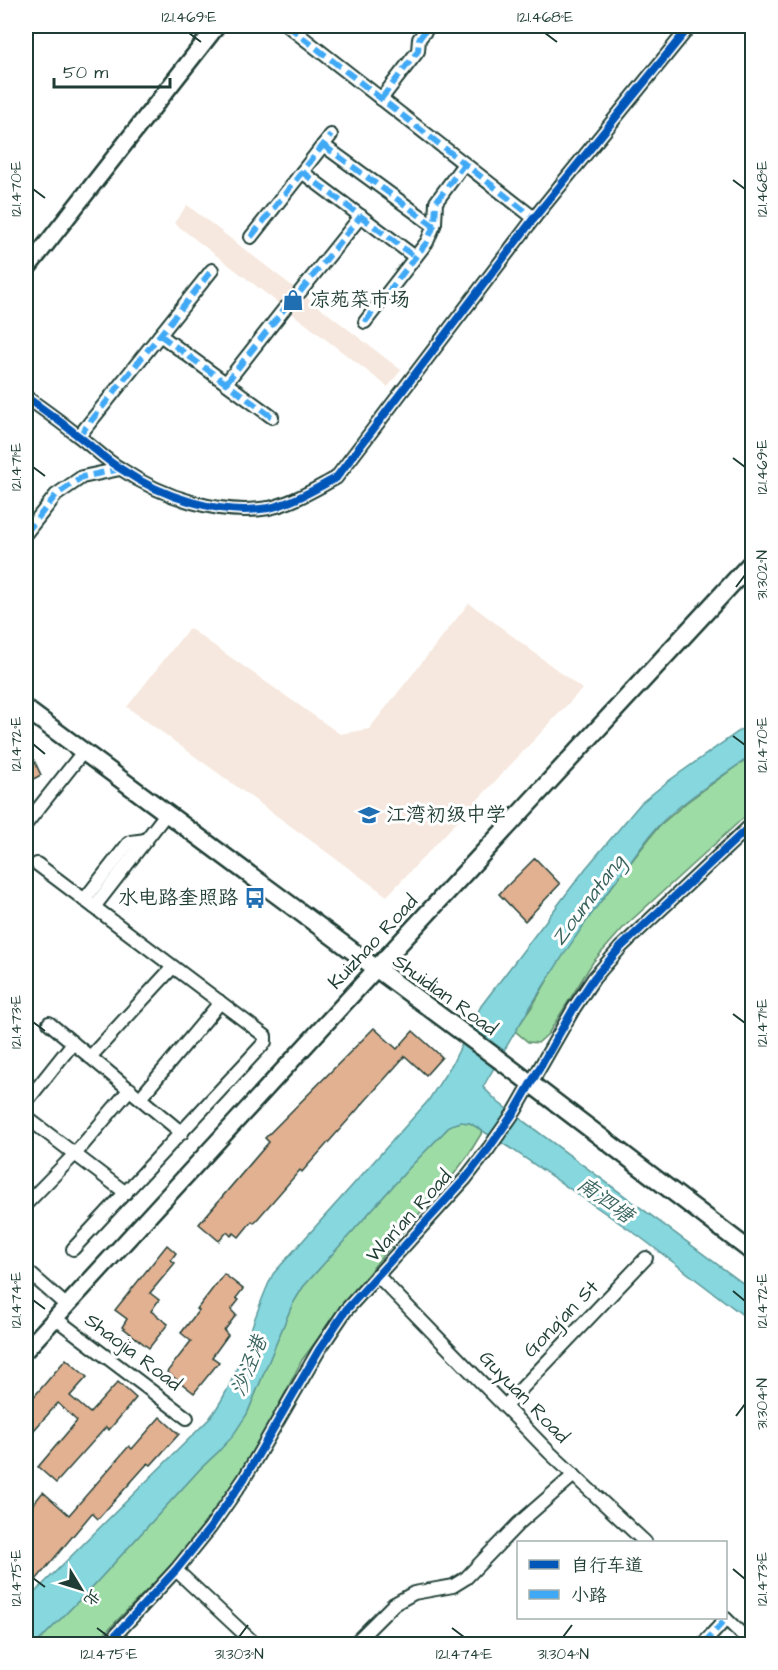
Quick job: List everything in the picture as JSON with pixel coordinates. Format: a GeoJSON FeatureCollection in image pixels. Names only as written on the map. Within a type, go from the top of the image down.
{"type":"FeatureCollection","features":[{"type":"Feature","properties":{"kind":"main road","name":"Kuizhao Road"},"geometry":{"type":"LineString","coordinates":[[375,970],[753,562]]}},
{"type":"Feature","properties":{"kind":"main road","name":"Shuidian Road"},"geometry":{"type":"LineString","coordinates":[[26,709],[375,970],[505,1064],[753,1252]]}},
{"type":"Feature","properties":{"kind":"street"},"geometry":{"type":"LineString","coordinates":[[26,270],[217,26]]}},
{"type":"Feature","properties":{"kind":"street"},"geometry":{"type":"LineString","coordinates":[[288,26],[534,218]]}},
{"type":"Feature","properties":{"kind":"street"},"geometry":{"type":"LineString","coordinates":[[381,99],[418,51],[419,39],[429,26]]}},
{"type":"Feature","properties":{"kind":"street"},"geometry":{"type":"LineString","coordinates":[[26,397],[120,469],[146,484],[207,506],[237,510],[270,507],[303,496],[336,478],[534,218],[690,26]]}},
{"type":"Feature","properties":{"kind":"street"},"geometry":{"type":"LineString","coordinates":[[251,237],[327,140],[434,226]]}},
{"type":"Feature","properties":{"kind":"street"},"geometry":{"type":"LineString","coordinates":[[365,322],[427,242],[435,223],[436,202],[464,164]]}},
{"type":"Feature","properties":{"kind":"street"},"geometry":{"type":"LineString","coordinates":[[302,172],[415,257]]}},
{"type":"Feature","properties":{"kind":"street"},"geometry":{"type":"LineString","coordinates":[[300,292],[361,216]]}},
{"type":"Feature","properties":{"kind":"street"},"geometry":{"type":"LineString","coordinates":[[79,436],[212,270]]}},
{"type":"Feature","properties":{"kind":"street"},"geometry":{"type":"LineString","coordinates":[[226,383],[285,308]]}},
{"type":"Feature","properties":{"kind":"street"},"geometry":{"type":"LineString","coordinates":[[160,335],[272,417]]}},
{"type":"Feature","properties":{"kind":"street"},"geometry":{"type":"LineString","coordinates":[[26,533],[56,495],[82,477],[120,469]]}},
{"type":"Feature","properties":{"kind":"street"},"geometry":{"type":"LineString","coordinates":[[26,824],[83,752]]}},
{"type":"Feature","properties":{"kind":"street"},"geometry":{"type":"LineString","coordinates":[[89,904],[131,842],[146,840],[166,814]]}},
{"type":"Feature","properties":{"kind":"street","name":"Wan'an Road"},"geometry":{"type":"LineString","coordinates":[[107,1644],[176,1570],[210,1528],[233,1495],[319,1350],[341,1318],[471,1172],[489,1148],[515,1111],[574,1008],[594,978],[621,947],[753,824]]}},
{"type":"Feature","properties":{"kind":"street"},"geometry":{"type":"LineString","coordinates":[[37,864],[265,1036],[265,1042],[74,1249]]}},
{"type":"Feature","properties":{"kind":"street"},"geometry":{"type":"LineString","coordinates":[[90,1057],[173,967]]}},
{"type":"Feature","properties":{"kind":"street","name":"Kuizhao Road"},"geometry":{"type":"LineString","coordinates":[[26,1350],[375,970]]}},
{"type":"Feature","properties":{"kind":"street"},"geometry":{"type":"LineString","coordinates":[[141,1097],[219,1001]]}},
{"type":"Feature","properties":{"kind":"street"},"geometry":{"type":"LineString","coordinates":[[49,1023],[182,1133]]}},
{"type":"Feature","properties":{"kind":"street"},"geometry":{"type":"LineString","coordinates":[[26,1102],[73,1043]]}},
{"type":"Feature","properties":{"kind":"street"},"geometry":{"type":"LineString","coordinates":[[26,1204],[75,1154],[130,1089]]}},
{"type":"Feature","properties":{"kind":"street"},"geometry":{"type":"LineString","coordinates":[[26,1117],[126,1193]]}},
{"type":"Feature","properties":{"kind":"street","name":"Gong'an St"},"geometry":{"type":"LineString","coordinates":[[505,1406],[646,1258]]}},
{"type":"Feature","properties":{"kind":"street"},"geometry":{"type":"LineString","coordinates":[[26,1270],[67,1306]]}},
{"type":"Feature","properties":{"kind":"street","name":"Guyuan Road"},"geometry":{"type":"LineString","coordinates":[[377,1275],[574,1475],[644,1541]]}},
{"type":"Feature","properties":{"kind":"street","name":"Shaojia Road"},"geometry":{"type":"LineString","coordinates":[[55,1318],[187,1418]]}},
{"type":"Feature","properties":{"kind":"street"},"geometry":{"type":"LineString","coordinates":[[354,1644],[394,1604],[414,1593],[453,1586],[466,1578],[518,1524],[574,1475]]}},
{"type":"Feature","properties":{"kind":"street"},"geometry":{"type":"LineString","coordinates":[[176,1570],[255,1644]]}},
{"type":"Feature","properties":{"kind":"street"},"geometry":{"type":"LineString","coordinates":[[703,1644],[724,1619]]}},
{"type":"Feature","properties":{"kind":"street"},"geometry":{"type":"LineString","coordinates":[[726,1619],[753,1644]]}},
{"type":"Feature","properties":{"kind":"shaded area","name":"凉苑菜市场"},"geometry":{"type":"Polygon","coordinates":[[[187,205],[401,370],[388,387],[174,223],[187,205]]]}},
{"type":"Feature","properties":{"kind":"shaded area","name":"江湾初级中学"},"geometry":{"type":"Polygon","coordinates":[[[469,603],[582,689],[387,896],[127,707],[189,628],[340,734],[369,729],[469,603]]]}},
{"type":"Feature","properties":{"kind":"green space"},"geometry":{"type":"Polygon","coordinates":[[[752,755],[752,810],[624,927],[593,962],[548,1034],[538,1043],[528,1042],[515,1031],[566,948],[659,826],[687,802],[752,755]]]}},
{"type":"Feature","properties":{"kind":"green space"},"geometry":{"type":"Polygon","coordinates":[[[461,1122],[470,1123],[483,1131],[448,1182],[357,1287],[302,1360],[259,1444],[214,1516],[187,1549],[94,1644],[36,1644],[218,1452],[247,1414],[292,1305],[303,1287],[409,1168],[451,1125],[461,1122]]]}},
{"type":"Feature","properties":{"kind":"water"},"geometry":{"type":"Polygon","coordinates":[[[752,722],[752,755],[679,807],[653,832],[566,951],[483,1087],[499,1103],[752,1290],[752,1322],[640,1237],[513,1150],[470,1123],[461,1122],[451,1125],[409,1168],[303,1287],[292,1305],[247,1414],[232,1437],[36,1644],[26,1644],[26,1601],[209,1419],[230,1385],[273,1274],[428,1101],[452,1064],[481,1006],[586,868],[641,803],[752,722]]]}},
{"type":"Feature","properties":{"kind":"building"},"geometry":{"type":"Polygon","coordinates":[[[26,743],[41,775],[26,783],[26,743]]]}},
{"type":"Feature","properties":{"kind":"building"},"geometry":{"type":"Polygon","coordinates":[[[535,858],[560,884],[525,921],[499,894],[535,858]]]}},
{"type":"Feature","properties":{"kind":"building"},"geometry":{"type":"Polygon","coordinates":[[[374,1028],[397,1049],[413,1031],[442,1057],[426,1075],[405,1056],[254,1223],[252,1221],[239,1237],[234,1233],[231,1236],[227,1232],[219,1241],[199,1224],[269,1142],[265,1138],[374,1028]]]}},
{"type":"Feature","properties":{"kind":"building"},"geometry":{"type":"Polygon","coordinates":[[[167,1245],[176,1253],[171,1260],[175,1263],[150,1293],[159,1300],[151,1311],[168,1324],[149,1348],[122,1327],[127,1319],[115,1310],[167,1245]]]}},
{"type":"Feature","properties":{"kind":"building"},"geometry":{"type":"Polygon","coordinates":[[[224,1274],[243,1289],[236,1298],[239,1300],[231,1310],[236,1315],[224,1331],[228,1335],[212,1357],[219,1362],[194,1393],[167,1372],[191,1341],[181,1333],[224,1274]]]}},
{"type":"Feature","properties":{"kind":"building"},"geometry":{"type":"Polygon","coordinates":[[[66,1359],[87,1377],[70,1396],[90,1413],[118,1382],[136,1398],[109,1430],[106,1427],[56,1483],[38,1467],[77,1421],[58,1403],[26,1439],[26,1406],[66,1359]]]}},
{"type":"Feature","properties":{"kind":"building"},"geometry":{"type":"Polygon","coordinates":[[[160,1417],[179,1434],[151,1465],[148,1463],[98,1519],[92,1513],[26,1592],[26,1513],[43,1492],[69,1515],[129,1446],[132,1449],[160,1417]]]}},
{"type":"Feature","properties":{"kind":"marked path"},"geometry":{"type":"LineString","coordinates":[[288,26],[534,218]]}},
{"type":"Feature","properties":{"kind":"marked path"},"geometry":{"type":"LineString","coordinates":[[381,99],[418,51],[419,39],[429,26]]}},
{"type":"Feature","properties":{"kind":"marked path"},"geometry":{"type":"LineString","coordinates":[[251,237],[331,135]]}},
{"type":"Feature","properties":{"kind":"marked path"},"geometry":{"type":"LineString","coordinates":[[323,145],[434,226]]}},
{"type":"Feature","properties":{"kind":"marked path"},"geometry":{"type":"LineString","coordinates":[[365,322],[427,242],[435,223],[436,202],[464,164]]}},
{"type":"Feature","properties":{"kind":"marked path"},"geometry":{"type":"LineString","coordinates":[[302,172],[415,257]]}},
{"type":"Feature","properties":{"kind":"marked path"},"geometry":{"type":"LineString","coordinates":[[300,292],[361,216]]}},
{"type":"Feature","properties":{"kind":"marked path"},"geometry":{"type":"LineString","coordinates":[[79,436],[212,270]]}},
{"type":"Feature","properties":{"kind":"marked path"},"geometry":{"type":"LineString","coordinates":[[226,383],[285,308]]}},
{"type":"Feature","properties":{"kind":"marked path"},"geometry":{"type":"LineString","coordinates":[[160,335],[272,417]]}},
{"type":"Feature","properties":{"kind":"marked path"},"geometry":{"type":"LineString","coordinates":[[26,533],[56,495],[82,477],[120,469]]}},
{"type":"Feature","properties":{"kind":"marked path"},"geometry":{"type":"LineString","coordinates":[[703,1644],[726,1619]]}},
{"type":"Feature","properties":{"kind":"cycle path"},"geometry":{"type":"LineString","coordinates":[[26,397],[104,457],[137,479],[173,496],[211,507],[250,510],[278,506],[336,478],[534,218],[690,26]]}},
{"type":"Feature","properties":{"kind":"cycle path"},"geometry":{"type":"LineString","coordinates":[[107,1644],[176,1570],[210,1528],[244,1479],[319,1350],[346,1310],[465,1179],[489,1148],[515,1111],[574,1008],[594,978],[621,947],[752,824]]}},
{"type":"Feature","properties":{"kind":"place","name":"凉苑菜市场"},"geometry":{"type":"Point","coordinates":[293,300]}},
{"type":"Feature","properties":{"kind":"place","name":"江湾初级中学"},"geometry":{"type":"Point","coordinates":[369,815]}},
{"type":"Feature","properties":{"kind":"place","name":"水电路奎照路"},"geometry":{"type":"Point","coordinates":[255,898]}},
{"type":"Feature","properties":{"kind":"water label","name":"Zoumatang"},"geometry":{"type":"Point","coordinates":[588,900]}},
{"type":"Feature","properties":{"kind":"water label","name":"南泗塘"},"geometry":{"type":"Point","coordinates":[605,1200]}},
{"type":"Feature","properties":{"kind":"water label","name":"沙泾港"},"geometry":{"type":"Point","coordinates":[249,1366]}}]}
